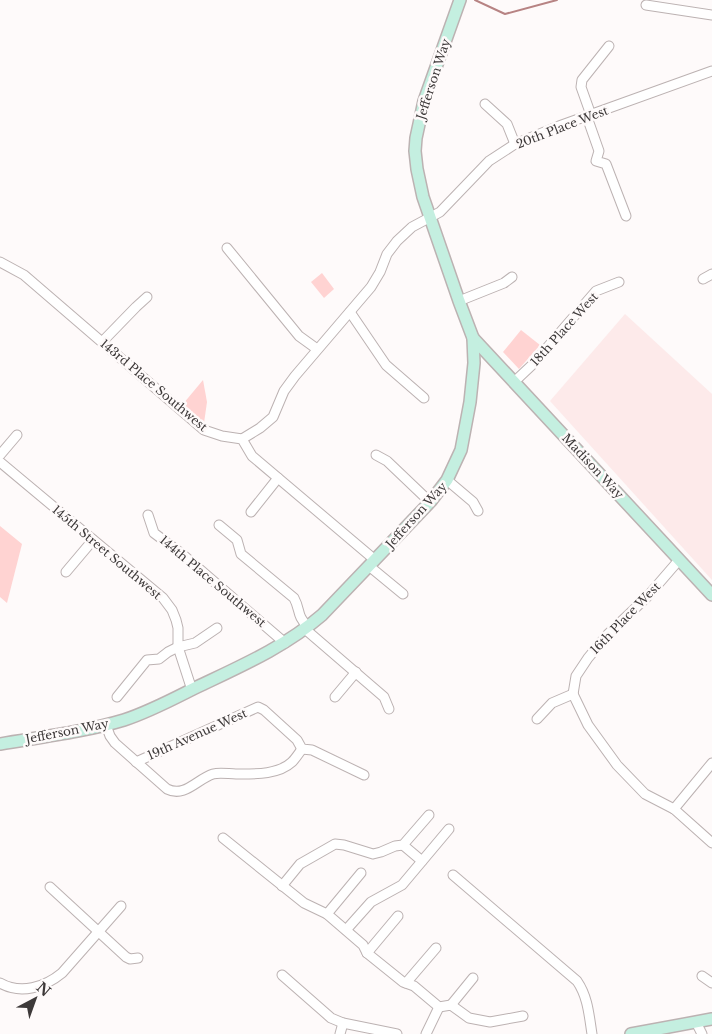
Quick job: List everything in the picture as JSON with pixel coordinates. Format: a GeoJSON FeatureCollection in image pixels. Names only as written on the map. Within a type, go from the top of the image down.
{"type":"FeatureCollection","features":[{"type":"Feature","properties":{"kind":"street","name":"Jefferson Way"},"geometry":{"type":"LineString","coordinates":[[0,744],[106,725],[139,714],[192,690],[284,643],[307,628],[372,563],[430,502],[447,480],[461,450],[466,428],[474,363],[473,338],[430,217],[417,169],[416,138],[424,101],[458,5]]}},
{"type":"Feature","properties":{"kind":"street"},"geometry":{"type":"LineString","coordinates":[[646,5],[712,15]]}},
{"type":"Feature","properties":{"kind":"street"},"geometry":{"type":"LineString","coordinates":[[609,46],[582,80],[581,87],[599,151],[596,161],[606,164],[626,216]]}},
{"type":"Feature","properties":{"kind":"street","name":"20th Place West"},"geometry":{"type":"LineString","coordinates":[[242,439],[273,418],[284,391],[316,349],[371,287],[380,272],[387,254],[397,240],[412,227],[440,212],[489,161],[515,144],[559,126],[712,71]]}},
{"type":"Feature","properties":{"kind":"street"},"geometry":{"type":"LineString","coordinates":[[485,104],[507,124],[515,144]]}},
{"type":"Feature","properties":{"kind":"street"},"geometry":{"type":"LineString","coordinates":[[227,248],[299,336],[316,349]]}},
{"type":"Feature","properties":{"kind":"street","name":"143rd Place Southwest"},"geometry":{"type":"LineString","coordinates":[[0,262],[24,275],[204,430],[222,436],[242,439]]}},
{"type":"Feature","properties":{"kind":"street"},"geometry":{"type":"LineString","coordinates":[[703,279],[712,274]]}},
{"type":"Feature","properties":{"kind":"street"},"geometry":{"type":"LineString","coordinates":[[459,301],[504,283],[512,277]]}},
{"type":"Feature","properties":{"kind":"street","name":"18th Place West"},"geometry":{"type":"LineString","coordinates":[[514,382],[532,365],[596,291],[619,282]]}},
{"type":"Feature","properties":{"kind":"street"},"geometry":{"type":"LineString","coordinates":[[102,342],[147,297]]}},
{"type":"Feature","properties":{"kind":"street"},"geometry":{"type":"LineString","coordinates":[[350,312],[386,365],[424,398]]}},
{"type":"Feature","properties":{"kind":"street","name":"Madison Way"},"geometry":{"type":"LineString","coordinates":[[473,338],[712,595]]}},
{"type":"Feature","properties":{"kind":"street"},"geometry":{"type":"LineString","coordinates":[[0,455],[17,435]]}},
{"type":"Feature","properties":{"kind":"street"},"geometry":{"type":"LineString","coordinates":[[242,439],[252,456],[372,563],[403,594]]}},
{"type":"Feature","properties":{"kind":"street"},"geometry":{"type":"LineString","coordinates":[[376,455],[387,461],[430,502]]}},
{"type":"Feature","properties":{"kind":"street","name":"145th Street Southwest"},"geometry":{"type":"LineString","coordinates":[[0,462],[163,598],[172,610],[176,620],[178,647],[192,690]]}},
{"type":"Feature","properties":{"kind":"street"},"geometry":{"type":"LineString","coordinates":[[250,512],[278,478]]}},
{"type":"Feature","properties":{"kind":"street"},"geometry":{"type":"LineString","coordinates":[[447,480],[473,502],[478,511]]}},
{"type":"Feature","properties":{"kind":"street","name":"144th Place Southwest"},"geometry":{"type":"LineString","coordinates":[[148,515],[154,533],[182,554],[284,643]]}},
{"type":"Feature","properties":{"kind":"street"},"geometry":{"type":"LineString","coordinates":[[219,525],[237,540],[241,554],[294,598],[298,606],[299,617],[307,628],[384,697],[389,710]]}},
{"type":"Feature","properties":{"kind":"street"},"geometry":{"type":"LineString","coordinates":[[66,572],[93,540]]}},
{"type":"Feature","properties":{"kind":"street","name":"16th Place West"},"geometry":{"type":"LineString","coordinates":[[573,694],[576,676],[588,658],[608,634],[647,597],[679,560]]}},
{"type":"Feature","properties":{"kind":"street"},"geometry":{"type":"LineString","coordinates":[[117,697],[147,660],[159,659],[178,647],[195,643],[217,628]]}},
{"type":"Feature","properties":{"kind":"street"},"geometry":{"type":"LineString","coordinates":[[335,697],[356,672]]}},
{"type":"Feature","properties":{"kind":"street"},"geometry":{"type":"LineString","coordinates":[[537,719],[552,703],[573,694],[588,725],[617,765],[645,794],[674,809],[712,843]]}},
{"type":"Feature","properties":{"kind":"street","name":"19th Avenue West"},"geometry":{"type":"LineString","coordinates":[[136,762],[258,707],[264,710],[297,740],[302,749]]}},
{"type":"Feature","properties":{"kind":"street"},"geometry":{"type":"LineString","coordinates":[[106,725],[115,743],[168,789],[178,792],[212,775],[265,773],[280,770],[292,762],[302,749],[312,750],[364,775]]}},
{"type":"Feature","properties":{"kind":"street"},"geometry":{"type":"LineString","coordinates":[[674,809],[712,763]]}},
{"type":"Feature","properties":{"kind":"street"},"geometry":{"type":"LineString","coordinates":[[282,886],[300,864],[335,844],[373,854],[403,844],[429,815]]}},
{"type":"Feature","properties":{"kind":"street"},"geometry":{"type":"LineString","coordinates":[[346,930],[371,902],[402,885],[449,829]]}},
{"type":"Feature","properties":{"kind":"street"},"geometry":{"type":"LineString","coordinates":[[223,838],[304,903],[327,914],[363,945],[367,953],[406,983],[414,986],[439,1007],[451,1005],[473,978]]}},
{"type":"Feature","properties":{"kind":"street"},"geometry":{"type":"LineString","coordinates":[[403,844],[422,861]]}},
{"type":"Feature","properties":{"kind":"street"},"geometry":{"type":"LineString","coordinates":[[327,914],[360,873]]}},
{"type":"Feature","properties":{"kind":"street"},"geometry":{"type":"LineString","coordinates":[[453,875],[577,980],[583,989],[587,1001],[592,1034]]}},
{"type":"Feature","properties":{"kind":"street"},"geometry":{"type":"LineString","coordinates":[[50,887],[126,957],[130,959],[138,958]]}},
{"type":"Feature","properties":{"kind":"street"},"geometry":{"type":"LineString","coordinates":[[0,984],[15,989],[28,989],[52,981],[62,973],[121,906]]}},
{"type":"Feature","properties":{"kind":"street"},"geometry":{"type":"LineString","coordinates":[[367,953],[398,916]]}},
{"type":"Feature","properties":{"kind":"street"},"geometry":{"type":"LineString","coordinates":[[406,983],[436,948]]}},
{"type":"Feature","properties":{"kind":"street"},"geometry":{"type":"LineString","coordinates":[[282,975],[331,1018],[343,1023],[397,1034]]}},
{"type":"Feature","properties":{"kind":"street"},"geometry":{"type":"LineString","coordinates":[[702,976],[712,983]]}},
{"type":"Feature","properties":{"kind":"street"},"geometry":{"type":"LineString","coordinates":[[451,1005],[469,1018],[490,1022],[523,1016]]}},
{"type":"Feature","properties":{"kind":"street"},"geometry":{"type":"LineString","coordinates":[[426,1034],[439,1007]]}},
{"type":"Feature","properties":{"kind":"street"},"geometry":{"type":"LineString","coordinates":[[631,1034],[712,1019]]}},
{"type":"Feature","properties":{"kind":"street"},"geometry":{"type":"LineString","coordinates":[[696,1022],[702,1034]]}},
{"type":"Feature","properties":{"kind":"street"},"geometry":{"type":"LineString","coordinates":[[340,1034],[343,1023]]}},
{"type":"Feature","properties":{"kind":"shaded area"},"geometry":{"type":"Polygon","coordinates":[[[322,273],[334,289],[324,298],[311,282],[322,273]]]}},
{"type":"Feature","properties":{"kind":"shaded area"},"geometry":{"type":"Polygon","coordinates":[[[625,314],[712,394],[712,580],[550,401],[625,314]]]}},
{"type":"Feature","properties":{"kind":"shaded area"},"geometry":{"type":"Polygon","coordinates":[[[521,330],[540,345],[519,369],[503,352],[521,330]]]}},
{"type":"Feature","properties":{"kind":"shaded area"},"geometry":{"type":"Polygon","coordinates":[[[203,380],[207,402],[204,423],[183,404],[203,380]]]}},
{"type":"Feature","properties":{"kind":"shaded area"},"geometry":{"type":"Polygon","coordinates":[[[0,526],[22,544],[7,603],[0,597],[0,526]]]}},
{"type":"Feature","properties":{"kind":"waterway"},"geometry":{"type":"LineString","coordinates":[[475,0],[505,14],[557,0]]}}]}
